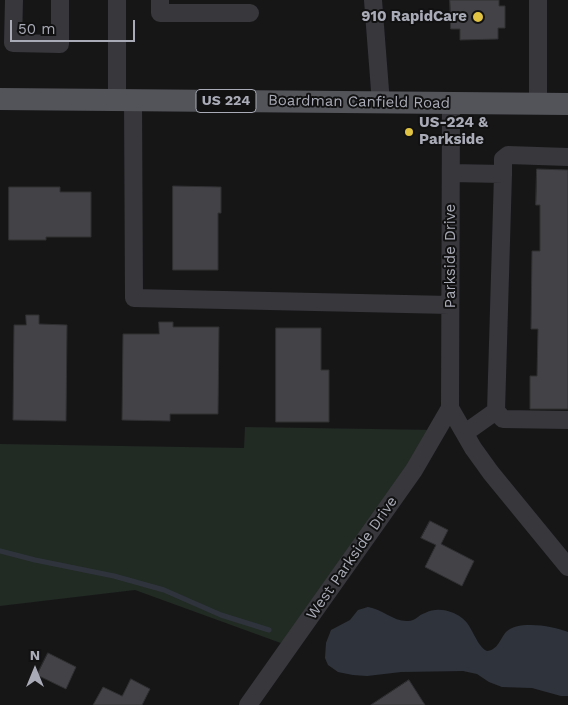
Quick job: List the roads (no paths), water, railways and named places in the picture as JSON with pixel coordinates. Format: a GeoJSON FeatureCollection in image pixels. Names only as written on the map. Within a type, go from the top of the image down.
{"type":"FeatureCollection","features":[{"type":"Feature","properties":{"kind":"main road","name":"Boardman Canfield Road"},"geometry":{"type":"LineString","coordinates":[[0,99],[568,104]]}},
{"type":"Feature","properties":{"kind":"street"},"geometry":{"type":"LineString","coordinates":[[14,0],[7,28],[13,43],[60,44],[60,0]]}},
{"type":"Feature","properties":{"kind":"street"},"geometry":{"type":"LineString","coordinates":[[117,0],[125,100],[134,298],[450,305]]}},
{"type":"Feature","properties":{"kind":"street"},"geometry":{"type":"LineString","coordinates":[[160,0],[160,13],[250,13]]}},
{"type":"Feature","properties":{"kind":"street"},"geometry":{"type":"LineString","coordinates":[[373,0],[381,103]]}},
{"type":"Feature","properties":{"kind":"street"},"geometry":{"type":"LineString","coordinates":[[538,0],[538,104]]}},
{"type":"Feature","properties":{"kind":"street","name":"Parkside Drive"},"geometry":{"type":"LineString","coordinates":[[450,408],[451,104]]}},
{"type":"Feature","properties":{"kind":"street"},"geometry":{"type":"LineString","coordinates":[[568,156],[508,155],[503,159],[496,411],[503,418],[568,420]]}},
{"type":"Feature","properties":{"kind":"street"},"geometry":{"type":"LineString","coordinates":[[451,173],[502,174]]}},
{"type":"Feature","properties":{"kind":"street"},"geometry":{"type":"LineString","coordinates":[[450,408],[491,473],[568,567]]}},
{"type":"Feature","properties":{"kind":"street","name":"West Parkside Drive"},"geometry":{"type":"LineString","coordinates":[[248,705],[414,470],[450,408]]}},
{"type":"Feature","properties":{"kind":"street"},"geometry":{"type":"LineString","coordinates":[[465,433],[496,411]]}},
{"type":"Feature","properties":{"kind":"waterway"},"geometry":{"type":"LineString","coordinates":[[0,551],[114,576],[164,590],[221,615],[269,630]]}},
{"type":"Feature","properties":{"kind":"place","name":"910 RapidCare"},"geometry":{"type":"Point","coordinates":[478,17]}},
{"type":"Feature","properties":{"kind":"place","name":"US-224 & Parkside"},"geometry":{"type":"Point","coordinates":[409,132]}}]}
